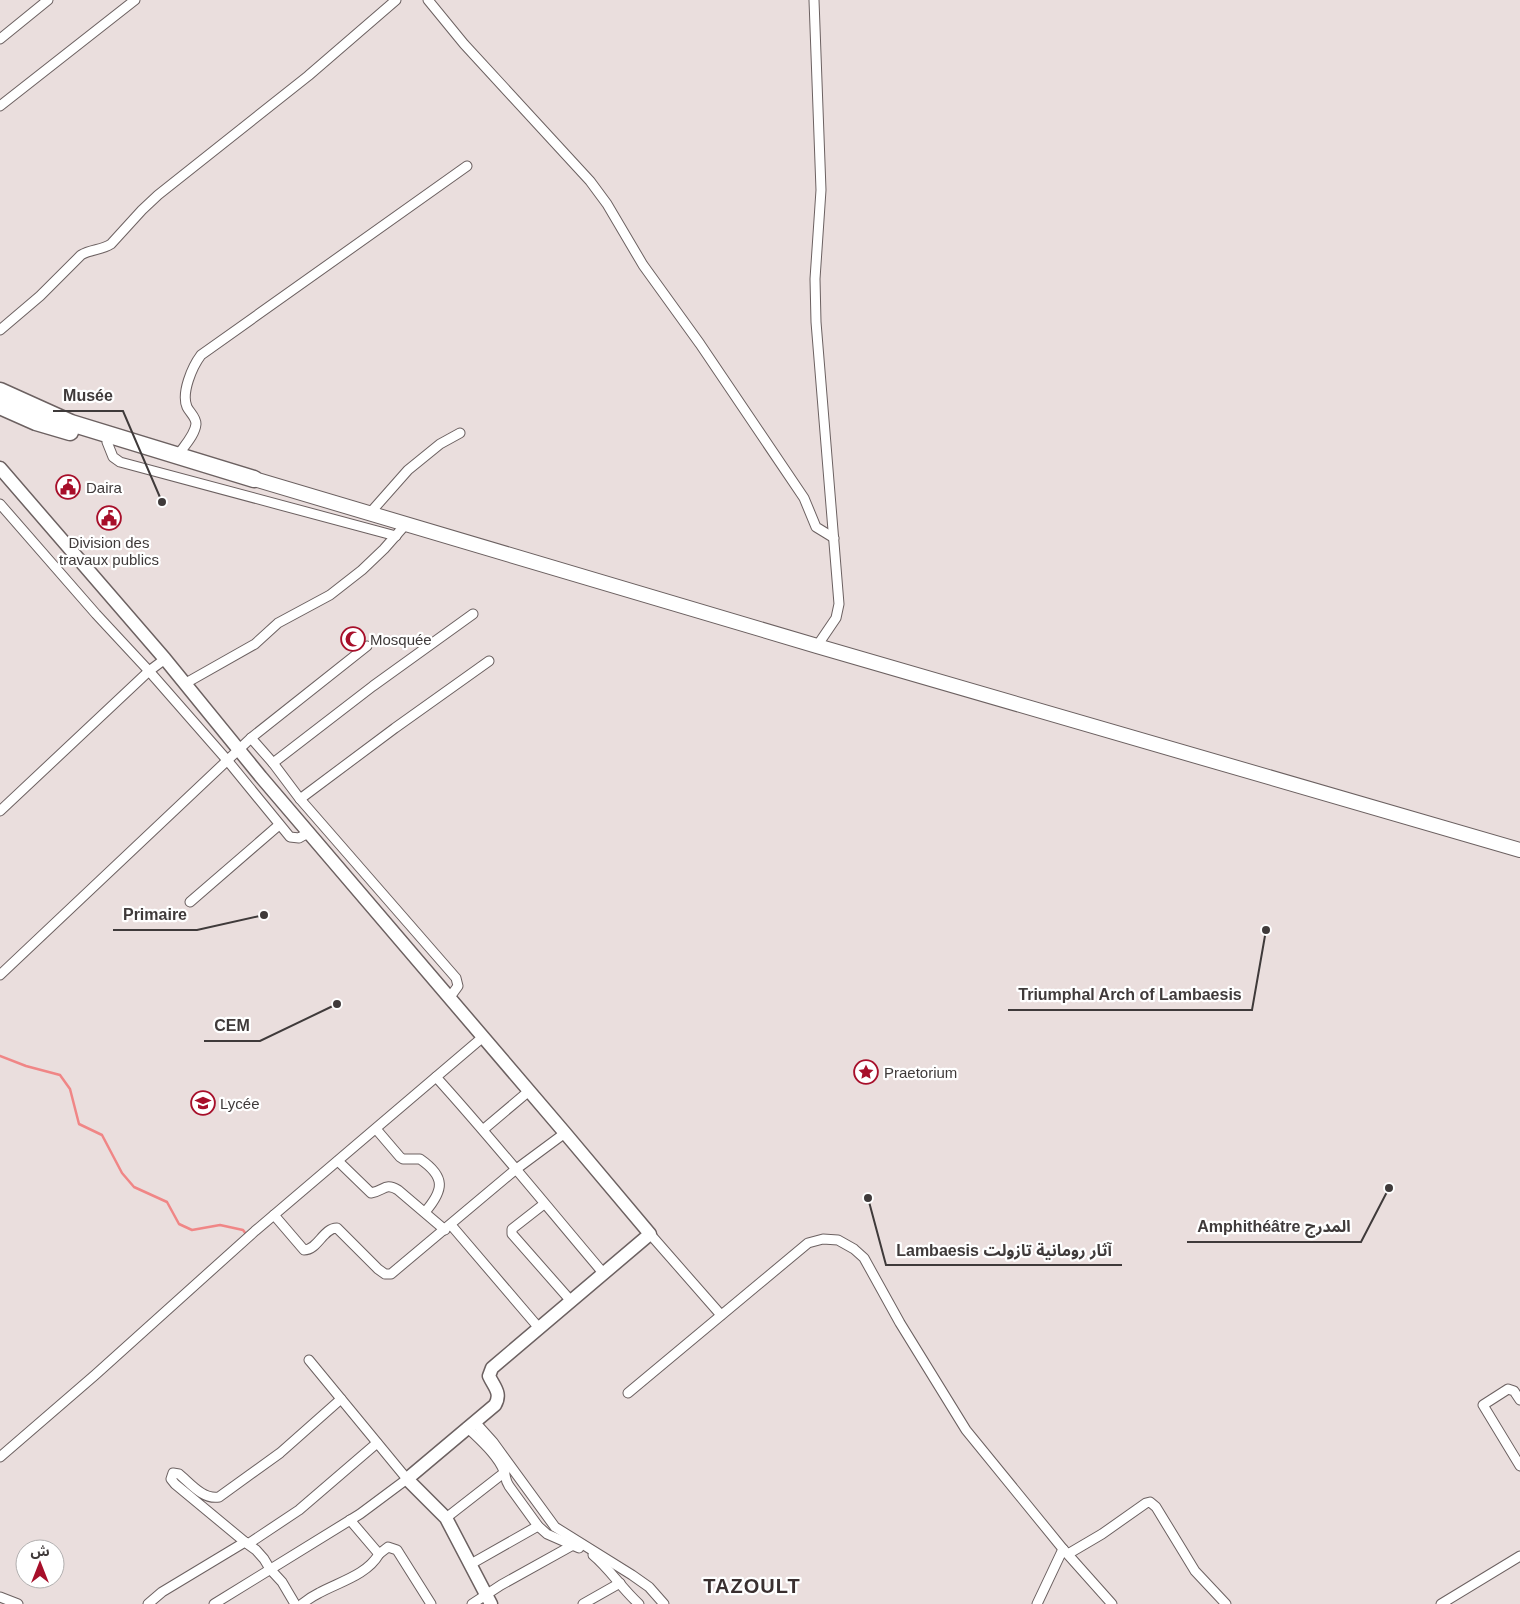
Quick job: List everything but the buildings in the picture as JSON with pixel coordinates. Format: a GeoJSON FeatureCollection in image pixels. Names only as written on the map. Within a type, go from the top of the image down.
{"type":"FeatureCollection","features":[{"type":"Feature","properties":{"kind":"highway"},"geometry":{"type":"LineString","coordinates":[[0,391],[6,408],[55,428],[254,479]]}},
{"type":"Feature","properties":{"kind":"highway"},"geometry":{"type":"LineString","coordinates":[[6,408],[71,422],[254,479]]}},
{"type":"Feature","properties":{"kind":"main road"},"geometry":{"type":"LineString","coordinates":[[254,479],[817,646],[1520,850]]}},
{"type":"Feature","properties":{"kind":"street"},"geometry":{"type":"LineString","coordinates":[[0,39],[48,0]]}},
{"type":"Feature","properties":{"kind":"street"},"geometry":{"type":"LineString","coordinates":[[0,106],[135,0]]}},
{"type":"Feature","properties":{"kind":"street"},"geometry":{"type":"LineString","coordinates":[[0,330],[40,296],[82,254],[105,248],[111,244],[158,195],[308,76],[396,0]]}},
{"type":"Feature","properties":{"kind":"street"},"geometry":{"type":"LineString","coordinates":[[428,0],[464,44],[590,182],[607,204],[643,264],[700,344],[804,498],[816,527],[834,538]]}},
{"type":"Feature","properties":{"kind":"street"},"geometry":{"type":"LineString","coordinates":[[814,0],[821,190],[816,279],[816,322],[834,538],[838,612],[817,646]]}},
{"type":"Feature","properties":{"kind":"street"},"geometry":{"type":"LineString","coordinates":[[178,455],[196,425],[187,407],[186,389],[191,371],[201,355],[467,166]]}},
{"type":"Feature","properties":{"kind":"street"},"geometry":{"type":"LineString","coordinates":[[370,513],[408,470],[440,444],[460,432]]}},
{"type":"Feature","properties":{"kind":"street"},"geometry":{"type":"LineString","coordinates":[[107,442],[113,457],[120,462],[396,536]]}},
{"type":"Feature","properties":{"kind":"street"},"geometry":{"type":"LineString","coordinates":[[0,468],[186,683],[308,833],[721,1315]]}},
{"type":"Feature","properties":{"kind":"street"},"geometry":{"type":"LineString","coordinates":[[0,504],[96,614],[150,671],[290,837],[299,838],[308,833]]}},
{"type":"Feature","properties":{"kind":"street"},"geometry":{"type":"LineString","coordinates":[[186,683],[255,644],[278,623],[330,595],[362,570],[406,524]]}},
{"type":"Feature","properties":{"kind":"street"},"geometry":{"type":"LineString","coordinates":[[273,763],[373,686],[473,614]]}},
{"type":"Feature","properties":{"kind":"street"},"geometry":{"type":"LineString","coordinates":[[0,975],[238,749],[367,646]]}},
{"type":"Feature","properties":{"kind":"street"},"geometry":{"type":"LineString","coordinates":[[0,811],[165,659]]}},
{"type":"Feature","properties":{"kind":"street"},"geometry":{"type":"LineString","coordinates":[[300,799],[489,661]]}},
{"type":"Feature","properties":{"kind":"street"},"geometry":{"type":"LineString","coordinates":[[251,738],[300,799],[456,978],[458,986],[450,997]]}},
{"type":"Feature","properties":{"kind":"street"},"geometry":{"type":"LineString","coordinates":[[190,902],[279,825]]}},
{"type":"Feature","properties":{"kind":"street"},"geometry":{"type":"LineString","coordinates":[[0,1457],[96,1375],[274,1215],[483,1037]]}},
{"type":"Feature","properties":{"kind":"street"},"geometry":{"type":"LineString","coordinates":[[436,1077],[484,1129],[515,1170],[604,1274]]}},
{"type":"Feature","properties":{"kind":"street"},"geometry":{"type":"LineString","coordinates":[[484,1129],[528,1091]]}},
{"type":"Feature","properties":{"kind":"street"},"geometry":{"type":"LineString","coordinates":[[376,1128],[400,1157],[404,1159],[420,1159],[438,1178],[440,1184],[438,1196],[425,1212]]}},
{"type":"Feature","properties":{"kind":"street"},"geometry":{"type":"LineString","coordinates":[[274,1215],[300,1246],[306,1250],[310,1249],[331,1229],[337,1228],[378,1269],[388,1275],[393,1273],[515,1170],[565,1133]]}},
{"type":"Feature","properties":{"kind":"street"},"geometry":{"type":"LineString","coordinates":[[338,1161],[369,1191],[374,1193],[387,1186],[393,1187],[448,1227],[539,1328]]}},
{"type":"Feature","properties":{"kind":"street"},"geometry":{"type":"LineString","coordinates":[[544,1204],[512,1229],[512,1234],[571,1301]]}},
{"type":"Feature","properties":{"kind":"street"},"geometry":{"type":"LineString","coordinates":[[214,1604],[350,1520],[407,1479],[496,1405],[498,1392],[489,1376],[490,1370],[650,1234]]}},
{"type":"Feature","properties":{"kind":"street"},"geometry":{"type":"LineString","coordinates":[[628,1393],[808,1243],[823,1239],[838,1240],[854,1249],[864,1258],[900,1323],[966,1430],[1065,1551],[1112,1604]]}},
{"type":"Feature","properties":{"kind":"street"},"geometry":{"type":"LineString","coordinates":[[309,1360],[407,1479],[446,1518],[489,1599]]}},
{"type":"Feature","properties":{"kind":"street"},"geometry":{"type":"LineString","coordinates":[[1520,1400],[1514,1391],[1508,1389],[1483,1405],[1520,1466]]}},
{"type":"Feature","properties":{"kind":"street"},"geometry":{"type":"LineString","coordinates":[[295,1604],[282,1582],[264,1559],[175,1484],[171,1478],[173,1473],[179,1474],[208,1497],[219,1497],[280,1453],[341,1399]]}},
{"type":"Feature","properties":{"kind":"street"},"geometry":{"type":"LineString","coordinates":[[471,1424],[505,1472],[505,1480],[538,1526],[548,1534],[593,1555],[607,1567],[639,1604]]}},
{"type":"Feature","properties":{"kind":"street"},"geometry":{"type":"LineString","coordinates":[[471,1424],[493,1442],[555,1527],[649,1587],[664,1604]]}},
{"type":"Feature","properties":{"kind":"street"},"geometry":{"type":"LineString","coordinates":[[148,1604],[162,1592],[247,1543],[299,1510],[377,1443]]}},
{"type":"Feature","properties":{"kind":"street"},"geometry":{"type":"LineString","coordinates":[[446,1518],[505,1472]]}},
{"type":"Feature","properties":{"kind":"street"},"geometry":{"type":"LineString","coordinates":[[1037,1604],[1065,1551],[1091,1541],[1150,1502],[1156,1507],[1195,1571],[1226,1604]]}},
{"type":"Feature","properties":{"kind":"street"},"geometry":{"type":"LineString","coordinates":[[350,1520],[379,1554]]}},
{"type":"Feature","properties":{"kind":"street"},"geometry":{"type":"LineString","coordinates":[[471,1564],[538,1526]]}},
{"type":"Feature","properties":{"kind":"street"},"geometry":{"type":"LineString","coordinates":[[472,1604],[489,1599],[501,1585],[572,1545]]}},
{"type":"Feature","properties":{"kind":"street"},"geometry":{"type":"LineString","coordinates":[[302,1604],[319,1593],[351,1578],[374,1562],[379,1554],[388,1547],[397,1550],[431,1604]]}},
{"type":"Feature","properties":{"kind":"street"},"geometry":{"type":"LineString","coordinates":[[1441,1604],[1520,1556]]}},
{"type":"Feature","properties":{"kind":"street"},"geometry":{"type":"LineString","coordinates":[[583,1604],[620,1583]]}},
{"type":"Feature","properties":{"kind":"street"},"geometry":{"type":"LineString","coordinates":[[4,1600],[18,1604]]}},
{"type":"Feature","properties":{"kind":"waterway"},"geometry":{"type":"LineString","coordinates":[[0,1056],[26,1066],[60,1075],[70,1089],[79,1124],[102,1135],[122,1173],[134,1187],[167,1202],[179,1224],[192,1230],[220,1225],[243,1230],[246,1234]]}},
{"type":"Feature","properties":{"kind":"place","name":"Daira"},"geometry":{"type":"Point","coordinates":[68,487]}},
{"type":"Feature","properties":{"kind":"place","name":"Musée"},"geometry":{"type":"Point","coordinates":[162,502]}},
{"type":"Feature","properties":{"kind":"place","name":"Division des travaux publics"},"geometry":{"type":"Point","coordinates":[109,518]}},
{"type":"Feature","properties":{"kind":"place","name":"Mosquée"},"geometry":{"type":"Point","coordinates":[353,639]}},
{"type":"Feature","properties":{"kind":"place","name":"Primaire"},"geometry":{"type":"Point","coordinates":[264,915]}},
{"type":"Feature","properties":{"kind":"place","name":"Triumphal Arch of Lambaesis"},"geometry":{"type":"Point","coordinates":[1266,930]}},
{"type":"Feature","properties":{"kind":"place","name":"CEM"},"geometry":{"type":"Point","coordinates":[337,1004]}},
{"type":"Feature","properties":{"kind":"place","name":"Praetorium"},"geometry":{"type":"Point","coordinates":[866,1072]}},
{"type":"Feature","properties":{"kind":"place","name":"Lycée"},"geometry":{"type":"Point","coordinates":[203,1103]}},
{"type":"Feature","properties":{"kind":"place","name":"Amphithéâtre المدرج"},"geometry":{"type":"Point","coordinates":[1389,1188]}},
{"type":"Feature","properties":{"kind":"place","name":"Lambaesis آثار رومانية تازولت"},"geometry":{"type":"Point","coordinates":[868,1198]}},
{"type":"Feature","properties":{"kind":"district","name":"TAZOULT"},"geometry":{"type":"Point","coordinates":[752,1586]}}]}
